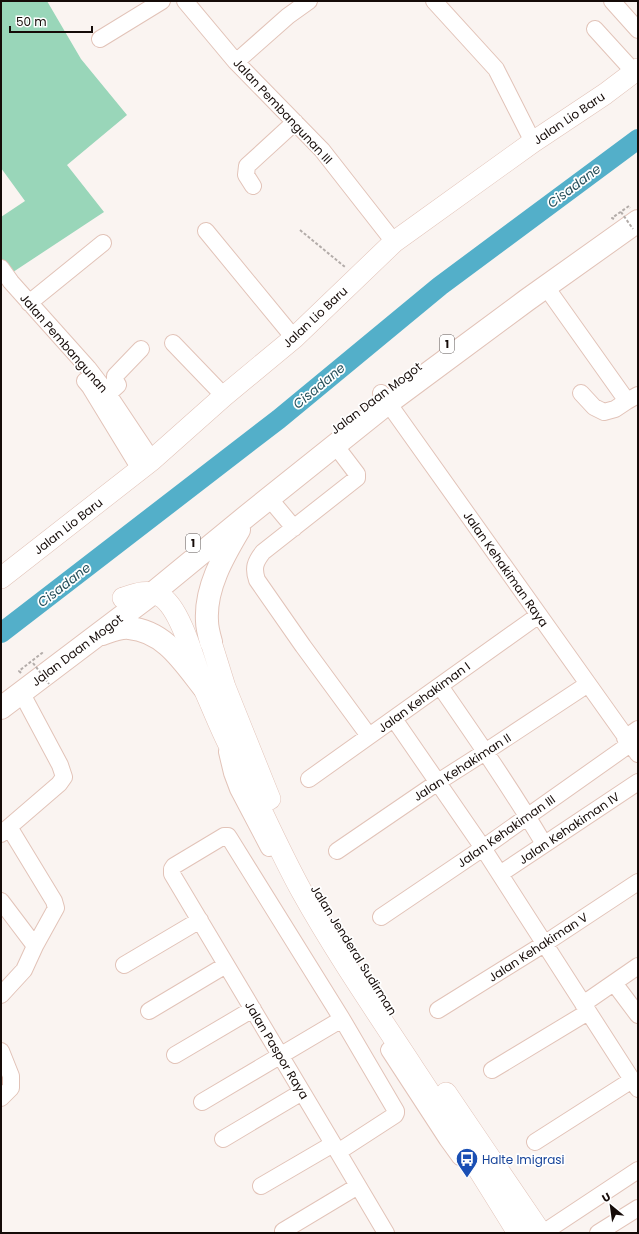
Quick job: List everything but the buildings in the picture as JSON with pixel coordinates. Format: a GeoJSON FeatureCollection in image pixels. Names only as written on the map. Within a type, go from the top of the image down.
{"type":"FeatureCollection","features":[{"type":"Feature","properties":{"kind":"highway","name":"Jalan Daan Mogot"},"geometry":{"type":"LineString","coordinates":[[8,695],[123,598],[262,486],[385,398],[546,287],[633,218]]}},
{"type":"Feature","properties":{"kind":"highway","name":"Jalan Daan Mogot"},"geometry":{"type":"LineString","coordinates":[[8,695],[96,636],[153,593],[335,445],[385,398],[517,292],[633,218]]}},
{"type":"Feature","properties":{"kind":"highway"},"geometry":{"type":"LineString","coordinates":[[211,642],[207,622],[207,608],[211,589],[224,555],[248,515]]}},
{"type":"Feature","properties":{"kind":"highway"},"geometry":{"type":"LineString","coordinates":[[96,636],[118,628],[129,628],[152,634],[165,642],[174,651],[204,688]]}},
{"type":"Feature","properties":{"kind":"main road","name":"Jalan Lio Baru"},"geometry":{"type":"LineString","coordinates":[[1,578],[146,465],[224,396],[294,338],[394,242],[532,142],[605,94],[636,70]]}},
{"type":"Feature","properties":{"kind":"main road","name":"Jalan Daan Mogot"},"geometry":{"type":"LineString","coordinates":[[123,598],[136,593],[153,593]]}},
{"type":"Feature","properties":{"kind":"main road","name":"Jalan Jenderal Sudirman"},"geometry":{"type":"LineString","coordinates":[[153,593],[164,598],[175,612],[224,737],[243,772],[280,851],[306,900],[351,974],[485,1179],[518,1233]]}},
{"type":"Feature","properties":{"kind":"main road","name":"Jalan Jenderal Sudirman"},"geometry":{"type":"LineString","coordinates":[[211,642],[225,687],[241,728],[271,801],[305,872],[364,969],[447,1095],[542,1233]]}},
{"type":"Feature","properties":{"kind":"street"},"geometry":{"type":"LineString","coordinates":[[100,39],[162,1]]}},
{"type":"Feature","properties":{"kind":"street","name":"Jalan Pembangunan III"},"geometry":{"type":"LineString","coordinates":[[185,1],[236,62],[322,150],[394,242]]}},
{"type":"Feature","properties":{"kind":"street"},"geometry":{"type":"LineString","coordinates":[[236,62],[288,16],[309,1]]}},
{"type":"Feature","properties":{"kind":"street"},"geometry":{"type":"LineString","coordinates":[[434,1],[496,69],[532,142]]}},
{"type":"Feature","properties":{"kind":"street"},"geometry":{"type":"LineString","coordinates":[[612,1],[638,30]]}},
{"type":"Feature","properties":{"kind":"street"},"geometry":{"type":"LineString","coordinates":[[596,29],[636,70]]}},
{"type":"Feature","properties":{"kind":"street"},"geometry":{"type":"LineString","coordinates":[[253,186],[246,175],[247,166],[295,122]]}},
{"type":"Feature","properties":{"kind":"street"},"geometry":{"type":"LineString","coordinates":[[206,231],[294,338]]}},
{"type":"Feature","properties":{"kind":"street"},"geometry":{"type":"LineString","coordinates":[[29,303],[103,243]]}},
{"type":"Feature","properties":{"kind":"street","name":"Jalan Pembangunan"},"geometry":{"type":"LineString","coordinates":[[1,268],[29,303],[88,368],[108,394],[146,465]]}},
{"type":"Feature","properties":{"kind":"street","name":"Jalan Pembangunan"},"geometry":{"type":"LineString","coordinates":[[1,282],[90,387],[146,465]]}},
{"type":"Feature","properties":{"kind":"street"},"geometry":{"type":"LineString","coordinates":[[546,287],[632,398],[615,409],[604,412],[594,407],[581,393]]}},
{"type":"Feature","properties":{"kind":"street"},"geometry":{"type":"LineString","coordinates":[[173,343],[224,396]]}},
{"type":"Feature","properties":{"kind":"street"},"geometry":{"type":"LineString","coordinates":[[108,394],[118,384],[115,380],[115,376],[141,349]]}},
{"type":"Feature","properties":{"kind":"street","name":"Jalan Kehakiman Raya"},"geometry":{"type":"LineString","coordinates":[[385,398],[538,615],[588,684],[633,741]]}},
{"type":"Feature","properties":{"kind":"street"},"geometry":{"type":"LineString","coordinates":[[335,445],[357,474],[357,478],[263,552],[255,568],[255,572],[257,580],[369,736]]}},
{"type":"Feature","properties":{"kind":"street"},"geometry":{"type":"LineString","coordinates":[[269,498],[294,528]]}},
{"type":"Feature","properties":{"kind":"street","name":"Jalan Kehakiman I"},"geometry":{"type":"LineString","coordinates":[[309,779],[538,615]]}},
{"type":"Feature","properties":{"kind":"street","name":"Jalan Kehakiman II"},"geometry":{"type":"LineString","coordinates":[[337,851],[438,782],[588,684]]}},
{"type":"Feature","properties":{"kind":"street"},"geometry":{"type":"LineString","coordinates":[[440,686],[485,752],[544,844]]}},
{"type":"Feature","properties":{"kind":"street"},"geometry":{"type":"LineString","coordinates":[[1,995],[24,970],[35,946],[56,908],[54,901],[5,830],[62,781],[64,777],[63,772],[8,695]]}},
{"type":"Feature","properties":{"kind":"street"},"geometry":{"type":"LineString","coordinates":[[394,718],[483,848],[635,1084],[535,1142]]}},
{"type":"Feature","properties":{"kind":"street","name":"Jalan Kehakiman III"},"geometry":{"type":"LineString","coordinates":[[381,917],[483,848],[633,741]]}},
{"type":"Feature","properties":{"kind":"street","name":"Jalan Kehakiman IV"},"geometry":{"type":"LineString","coordinates":[[500,874],[638,782]]}},
{"type":"Feature","properties":{"kind":"street","name":"Jalan Paspor Raya"},"geometry":{"type":"LineString","coordinates":[[342,1019],[228,836],[224,836],[174,866],[172,869],[172,874],[384,1232]]}},
{"type":"Feature","properties":{"kind":"street","name":"Jalan Kehakiman V"},"geometry":{"type":"LineString","coordinates":[[438,1010],[544,944],[638,882]]}},
{"type":"Feature","properties":{"kind":"street"},"geometry":{"type":"LineString","coordinates":[[1,901],[35,946]]}},
{"type":"Feature","properties":{"kind":"street"},"geometry":{"type":"LineString","coordinates":[[124,965],[200,920]]}},
{"type":"Feature","properties":{"kind":"street"},"geometry":{"type":"LineString","coordinates":[[149,1011],[226,965]]}},
{"type":"Feature","properties":{"kind":"street"},"geometry":{"type":"LineString","coordinates":[[492,1070],[586,1008],[614,983],[638,966]]}},
{"type":"Feature","properties":{"kind":"street"},"geometry":{"type":"LineString","coordinates":[[614,983],[638,1015]]}},
{"type":"Feature","properties":{"kind":"street"},"geometry":{"type":"LineString","coordinates":[[175,1055],[253,1009]]}},
{"type":"Feature","properties":{"kind":"street"},"geometry":{"type":"LineString","coordinates":[[202,1102],[342,1019],[396,1113],[335,1148],[261,1186]]}},
{"type":"Feature","properties":{"kind":"street"},"geometry":{"type":"LineString","coordinates":[[1,1051],[11,1076],[11,1088],[1,1098]]}},
{"type":"Feature","properties":{"kind":"street"},"geometry":{"type":"LineString","coordinates":[[223,1138],[302,1092]]}},
{"type":"Feature","properties":{"kind":"street"},"geometry":{"type":"LineString","coordinates":[[542,1233],[638,1170]]}},
{"type":"Feature","properties":{"kind":"street"},"geometry":{"type":"LineString","coordinates":[[283,1231],[358,1186]]}},
{"type":"Feature","properties":{"kind":"street"},"geometry":{"type":"LineString","coordinates":[[598,1233],[638,1208]]}},
{"type":"Feature","properties":{"kind":"path"},"geometry":{"type":"LineString","coordinates":[[300,230],[347,269]]}},
{"type":"Feature","properties":{"kind":"path"},"geometry":{"type":"LineString","coordinates":[[34,662],[44,655],[42,653],[32,661],[49,684]]}},
{"type":"Feature","properties":{"kind":"green space"},"geometry":{"type":"Polygon","coordinates":[[[1,1],[47,1],[81,59],[127,115],[67,165],[104,212],[1,280],[1,217],[25,201],[1,168],[1,1]]]}},
{"type":"Feature","properties":{"kind":"waterway","name":"Cisadane"},"geometry":{"type":"LineString","coordinates":[[1,633],[279,419],[440,286],[638,139]]}},
{"type":"Feature","properties":{"kind":"place","name":"Halte Imigrasi"},"geometry":{"type":"Point","coordinates":[467,1178]}}]}
